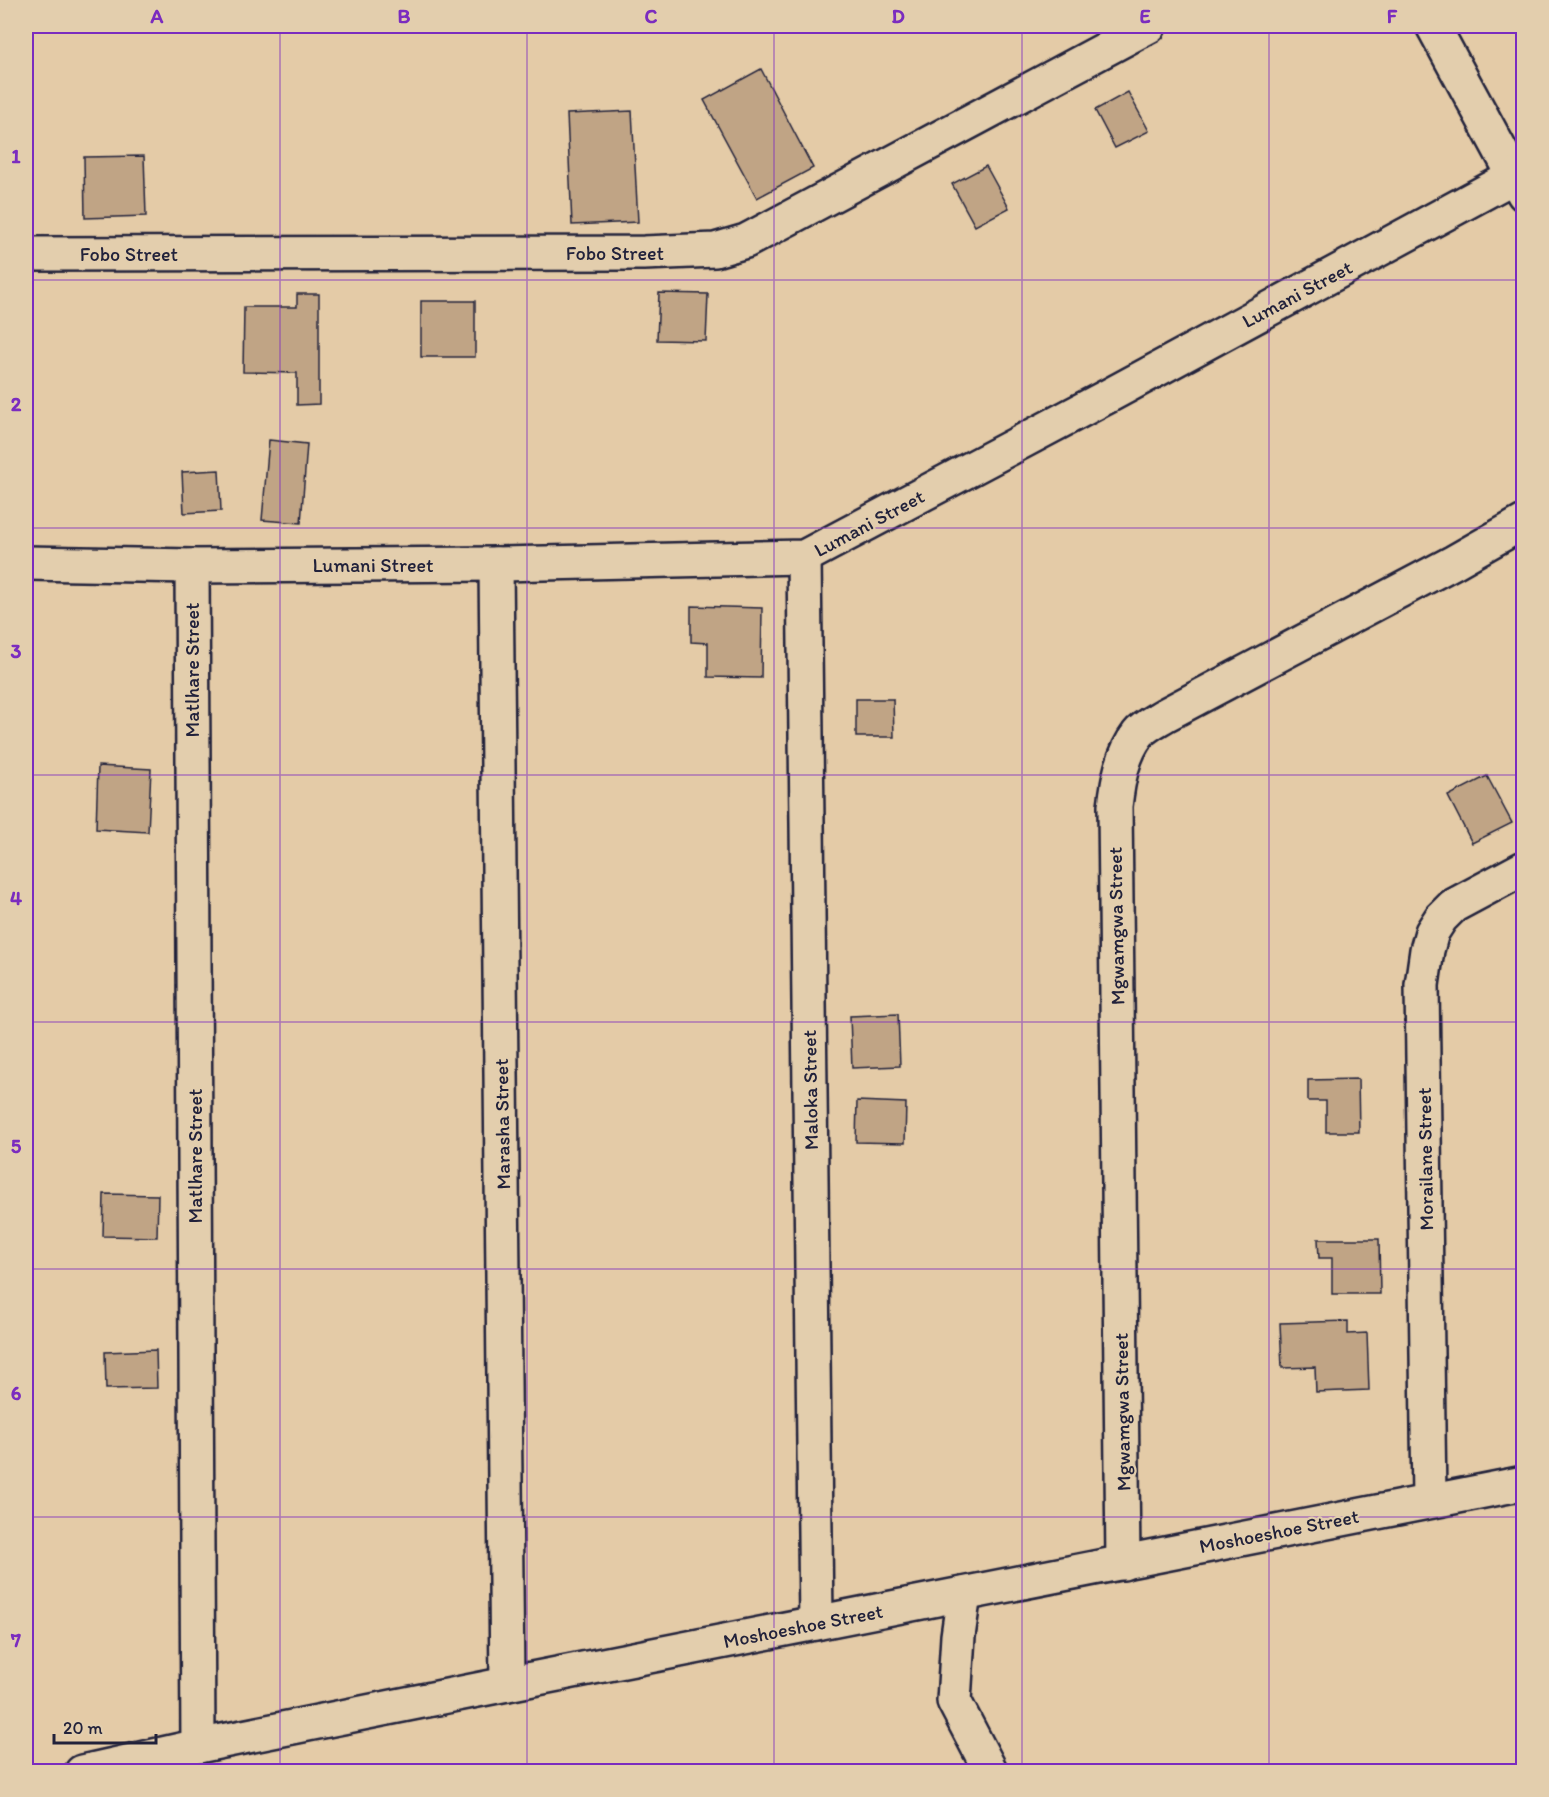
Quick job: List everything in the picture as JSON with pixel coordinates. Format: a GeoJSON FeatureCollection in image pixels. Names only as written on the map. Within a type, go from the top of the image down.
{"type":"FeatureCollection","features":[{"type":"Feature","properties":{"kind":"street","name":"Fobo Street"},"geometry":{"type":"LineString","coordinates":[[26,254],[644,253],[716,250],[746,241],[1149,26]]}},
{"type":"Feature","properties":{"kind":"street"},"geometry":{"type":"LineString","coordinates":[[1433,26],[1520,180]]}},
{"type":"Feature","properties":{"kind":"street","name":"Lumani Street"},"geometry":{"type":"LineString","coordinates":[[26,563],[192,566],[496,564],[804,557],[1520,180]]}},
{"type":"Feature","properties":{"kind":"street","name":"Mgwamgwa Street"},"geometry":{"type":"LineString","coordinates":[[1123,1563],[1115,806],[1118,777],[1139,733],[1166,715],[1454,562],[1524,522]]}},
{"type":"Feature","properties":{"kind":"street","name":"Maloka Street"},"geometry":{"type":"LineString","coordinates":[[804,557],[816,1623]]}},
{"type":"Feature","properties":{"kind":"street","name":"Marasha Street"},"geometry":{"type":"LineString","coordinates":[[496,564],[507,1684]]}},
{"type":"Feature","properties":{"kind":"street","name":"Matlhare Street"},"geometry":{"type":"LineString","coordinates":[[192,566],[198,1746]]}},
{"type":"Feature","properties":{"kind":"street","name":"Morailane Street"},"geometry":{"type":"LineString","coordinates":[[1429,1500],[1422,985],[1427,950],[1432,932],[1441,918],[1454,906],[1524,868]]}},
{"type":"Feature","properties":{"kind":"street","name":"Moshoeshoe Street"},"geometry":{"type":"LineString","coordinates":[[82,1772],[198,1746],[507,1684],[1524,1483]]}},
{"type":"Feature","properties":{"kind":"street"},"geometry":{"type":"LineString","coordinates":[[964,1594],[958,1636],[954,1701],[991,1772]]}},
{"type":"Feature","properties":{"kind":"building"},"geometry":{"type":"Polygon","coordinates":[[[761,69],[813,168],[757,198],[704,100],[761,69]]]}},
{"type":"Feature","properties":{"kind":"building"},"geometry":{"type":"Polygon","coordinates":[[[1128,92],[1149,131],[1115,148],[1095,110],[1128,92]]]}},
{"type":"Feature","properties":{"kind":"building"},"geometry":{"type":"Polygon","coordinates":[[[632,111],[638,222],[572,225],[567,114],[632,111]]]}},
{"type":"Feature","properties":{"kind":"building"},"geometry":{"type":"Polygon","coordinates":[[[144,156],[146,216],[85,218],[84,157],[144,156]]]}},
{"type":"Feature","properties":{"kind":"building"},"geometry":{"type":"Polygon","coordinates":[[[986,166],[1009,208],[975,226],[952,184],[986,166]]]}},
{"type":"Feature","properties":{"kind":"building"},"geometry":{"type":"Polygon","coordinates":[[[659,293],[708,294],[706,341],[657,340],[659,293]]]}},
{"type":"Feature","properties":{"kind":"building"},"geometry":{"type":"Polygon","coordinates":[[[297,294],[319,294],[319,404],[297,405],[297,373],[243,372],[244,307],[297,307],[297,294]]]}},
{"type":"Feature","properties":{"kind":"building"},"geometry":{"type":"Polygon","coordinates":[[[421,301],[475,301],[475,357],[421,357],[421,301]]]}},
{"type":"Feature","properties":{"kind":"building"},"geometry":{"type":"Polygon","coordinates":[[[269,440],[307,444],[301,523],[262,520],[269,440]]]}},
{"type":"Feature","properties":{"kind":"building"},"geometry":{"type":"Polygon","coordinates":[[[219,470],[221,511],[184,513],[182,472],[219,470]]]}},
{"type":"Feature","properties":{"kind":"building"},"geometry":{"type":"Polygon","coordinates":[[[691,606],[762,608],[761,678],[708,677],[708,643],[691,642],[691,606]]]}},
{"type":"Feature","properties":{"kind":"building"},"geometry":{"type":"Polygon","coordinates":[[[856,699],[893,699],[894,737],[856,737],[856,699]]]}},
{"type":"Feature","properties":{"kind":"building"},"geometry":{"type":"Polygon","coordinates":[[[98,766],[151,769],[148,832],[96,829],[98,766]]]}},
{"type":"Feature","properties":{"kind":"building"},"geometry":{"type":"Polygon","coordinates":[[[1487,776],[1512,823],[1472,843],[1448,796],[1487,776]]]}},
{"type":"Feature","properties":{"kind":"building"},"geometry":{"type":"Polygon","coordinates":[[[898,1014],[900,1066],[852,1068],[850,1016],[898,1014]]]}},
{"type":"Feature","properties":{"kind":"building"},"geometry":{"type":"Polygon","coordinates":[[[1358,1079],[1359,1132],[1326,1132],[1326,1101],[1308,1101],[1308,1080],[1358,1079]]]}},
{"type":"Feature","properties":{"kind":"building"},"geometry":{"type":"Polygon","coordinates":[[[857,1101],[906,1103],[905,1143],[856,1142],[857,1101]]]}},
{"type":"Feature","properties":{"kind":"building"},"geometry":{"type":"Polygon","coordinates":[[[104,1194],[158,1195],[157,1237],[103,1236],[104,1194]]]}},
{"type":"Feature","properties":{"kind":"building"},"geometry":{"type":"Polygon","coordinates":[[[1318,1239],[1379,1239],[1380,1294],[1332,1294],[1332,1258],[1319,1258],[1318,1239]]]}},
{"type":"Feature","properties":{"kind":"building"},"geometry":{"type":"Polygon","coordinates":[[[1348,1321],[1348,1334],[1367,1333],[1369,1390],[1316,1392],[1315,1367],[1282,1368],[1280,1323],[1348,1321]]]}},
{"type":"Feature","properties":{"kind":"building"},"geometry":{"type":"Polygon","coordinates":[[[156,1350],[157,1388],[106,1389],[105,1352],[156,1350]]]}}]}
